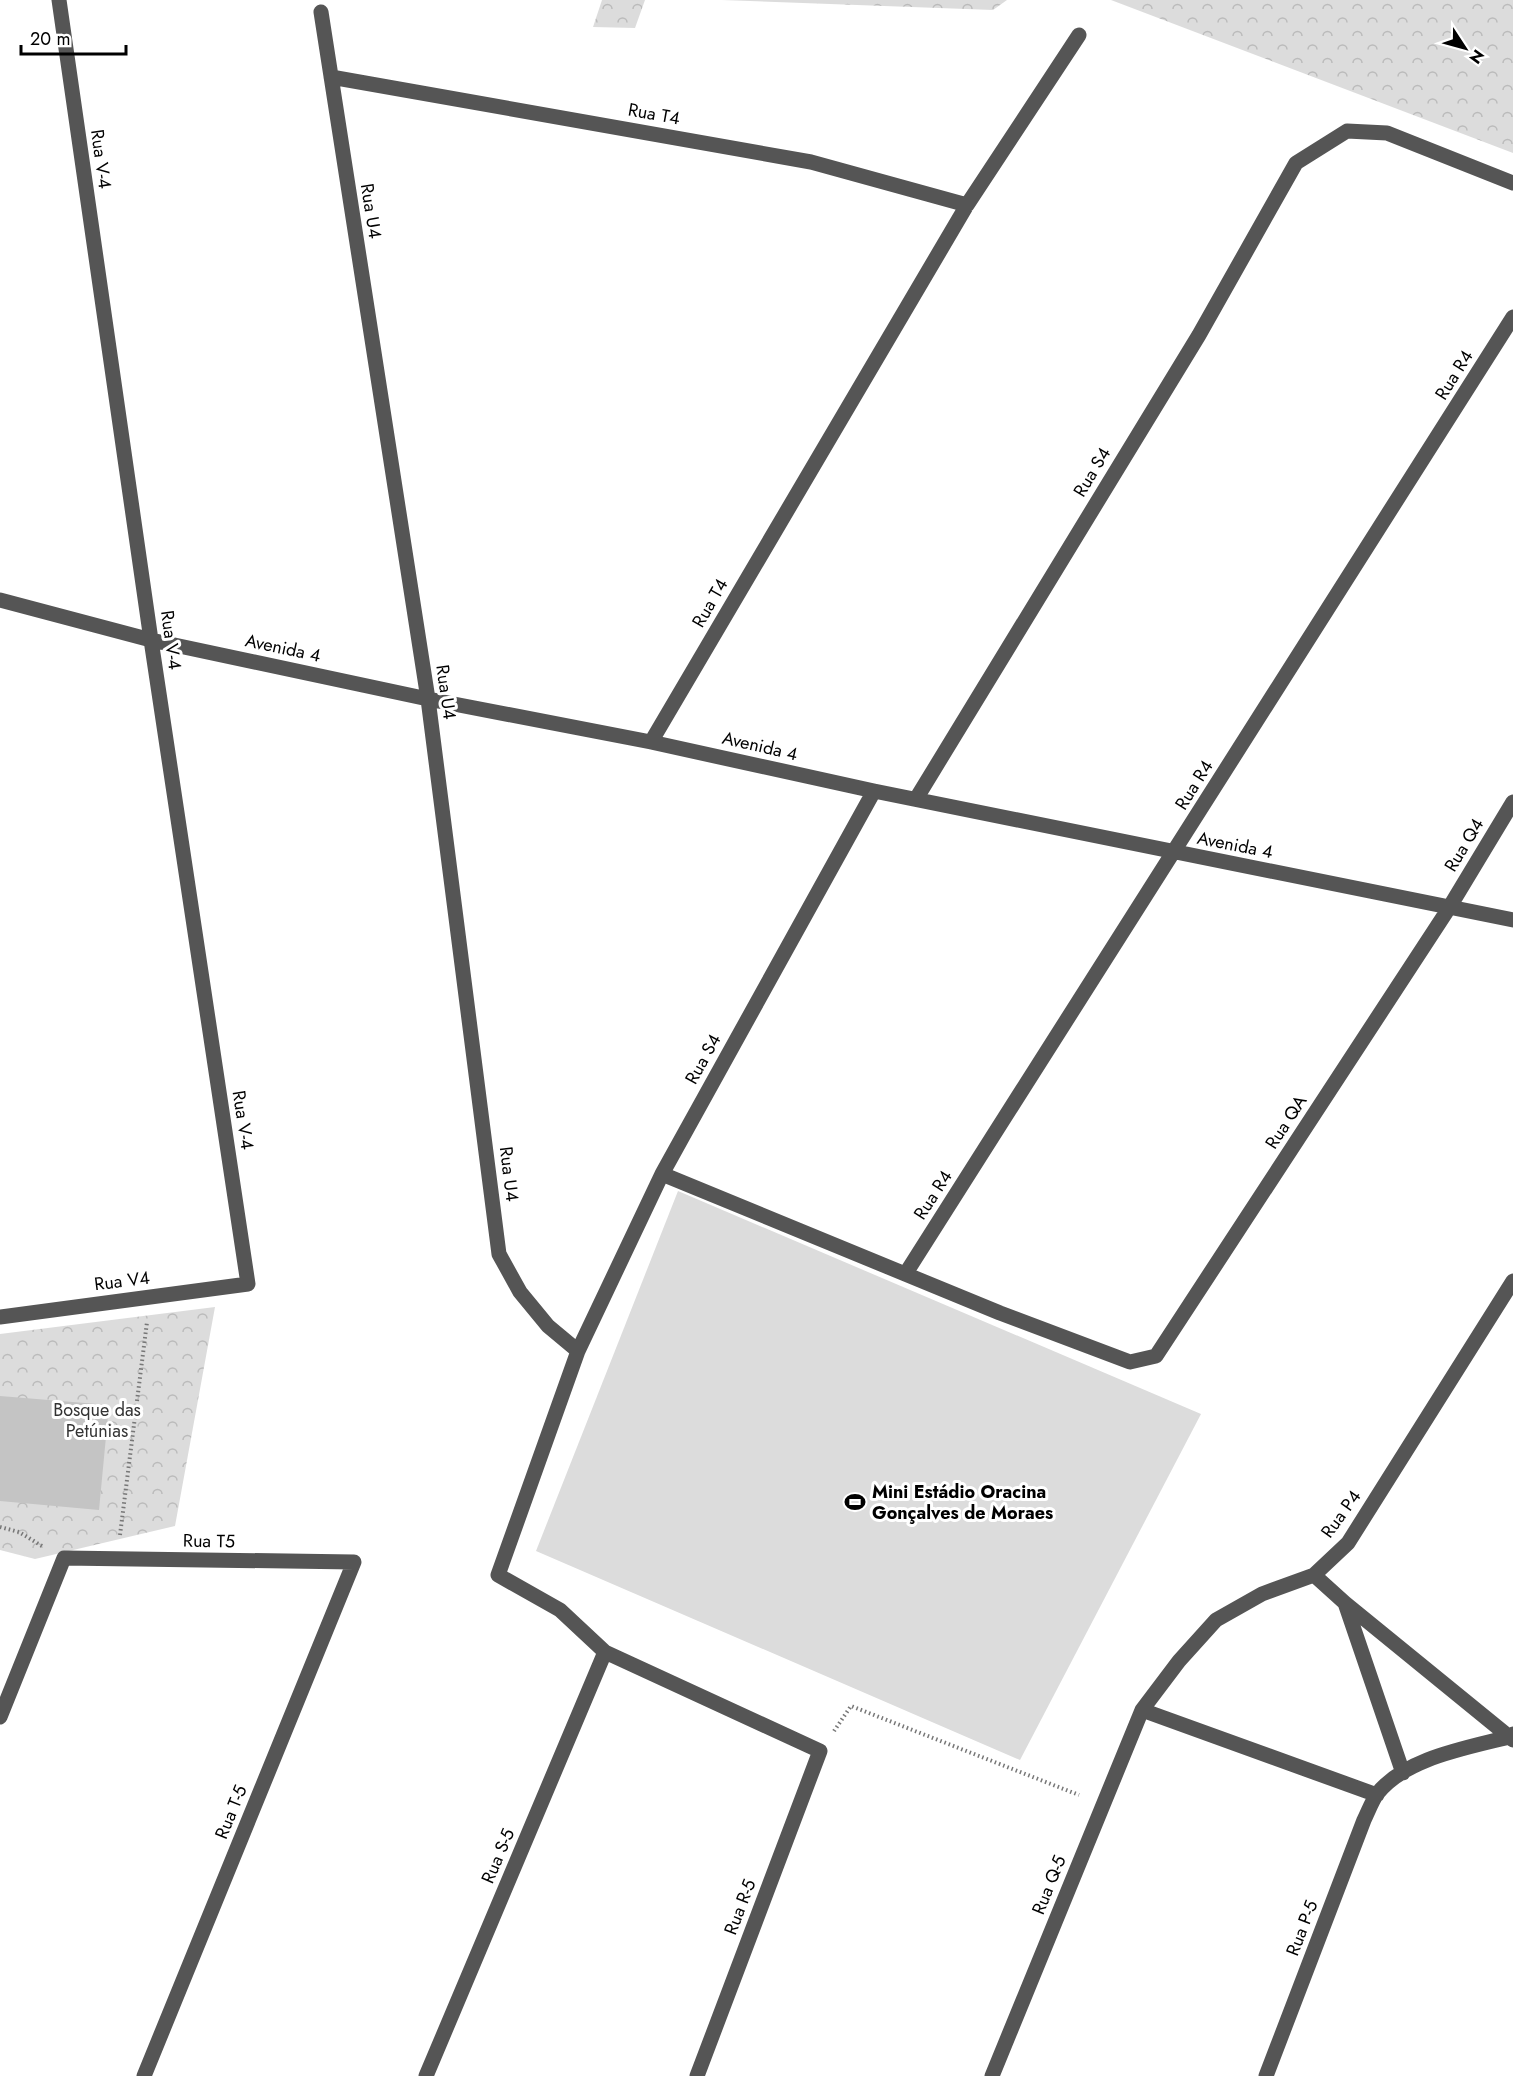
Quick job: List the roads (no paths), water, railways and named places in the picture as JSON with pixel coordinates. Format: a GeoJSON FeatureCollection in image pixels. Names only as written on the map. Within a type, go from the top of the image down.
{"type":"FeatureCollection","features":[{"type":"Feature","properties":{"kind":"street","name":"Rua V-4"},"geometry":{"type":"LineString","coordinates":[[59,0],[248,1284]]}},
{"type":"Feature","properties":{"kind":"street","name":"Rua U4"},"geometry":{"type":"LineString","coordinates":[[321,12],[428,699],[499,1254],[520,1292],[548,1326],[578,1351]]}},
{"type":"Feature","properties":{"kind":"street","name":"Rua T4"},"geometry":{"type":"LineString","coordinates":[[651,741],[967,204],[1079,35]]}},
{"type":"Feature","properties":{"kind":"street","name":"Rua T4"},"geometry":{"type":"LineString","coordinates":[[331,77],[811,162],[967,204]]}},
{"type":"Feature","properties":{"kind":"street","name":"Rua S4"},"geometry":{"type":"LineString","coordinates":[[916,799],[1199,334],[1296,163],[1347,131],[1387,133],[1513,183]]}},
{"type":"Feature","properties":{"kind":"street","name":"Rua R4"},"geometry":{"type":"LineString","coordinates":[[906,1273],[1513,317]]}},
{"type":"Feature","properties":{"kind":"street","name":"Avenida 4"},"geometry":{"type":"LineString","coordinates":[[0,600],[152,640],[428,699],[651,741],[874,791],[1513,920]]}},
{"type":"Feature","properties":{"kind":"street","name":"Rua S4"},"geometry":{"type":"LineString","coordinates":[[605,1652],[560,1610],[498,1575],[578,1351],[662,1174],[874,791]]}},
{"type":"Feature","properties":{"kind":"street","name":"Rua Q4"},"geometry":{"type":"LineString","coordinates":[[1449,908],[1513,802]]}},
{"type":"Feature","properties":{"kind":"street","name":"Rua QA"},"geometry":{"type":"LineString","coordinates":[[906,1273],[1000,1313],[1130,1362],[1156,1356],[1449,908]]}},
{"type":"Feature","properties":{"kind":"street"},"geometry":{"type":"LineString","coordinates":[[662,1174],[906,1273]]}},
{"type":"Feature","properties":{"kind":"street","name":"Rua P4"},"geometry":{"type":"LineString","coordinates":[[1142,1710],[1179,1661],[1216,1620],[1262,1594],[1314,1575],[1348,1543],[1513,1281]]}},
{"type":"Feature","properties":{"kind":"street","name":"Rua V4"},"geometry":{"type":"LineString","coordinates":[[0,1317],[248,1284]]}},
{"type":"Feature","properties":{"kind":"street","name":"Rua T5"},"geometry":{"type":"LineString","coordinates":[[0,1717],[64,1558],[354,1562]]}},
{"type":"Feature","properties":{"kind":"street","name":"Rua T-5"},"geometry":{"type":"LineString","coordinates":[[144,2076],[354,1562]]}},
{"type":"Feature","properties":{"kind":"street"},"geometry":{"type":"LineString","coordinates":[[1314,1575],[1345,1604],[1512,1737]]}},
{"type":"Feature","properties":{"kind":"street"},"geometry":{"type":"LineString","coordinates":[[1345,1604],[1403,1773]]}},
{"type":"Feature","properties":{"kind":"street","name":"Rua R-5"},"geometry":{"type":"LineString","coordinates":[[605,1652],[820,1751],[697,2076]]}},
{"type":"Feature","properties":{"kind":"street","name":"Rua S-5"},"geometry":{"type":"LineString","coordinates":[[426,2076],[605,1652]]}},
{"type":"Feature","properties":{"kind":"street"},"geometry":{"type":"LineString","coordinates":[[1142,1710],[1377,1795],[1394,1778],[1426,1760],[1512,1737]]}},
{"type":"Feature","properties":{"kind":"street","name":"Rua Q-5"},"geometry":{"type":"LineString","coordinates":[[992,2076],[1142,1710]]}},
{"type":"Feature","properties":{"kind":"street","name":"Rua P-5"},"geometry":{"type":"LineString","coordinates":[[1266,2076],[1364,1820],[1377,1795]]}},
{"type":"Feature","properties":{"kind":"place","name":"Mini Estádio Oracina Gonçalves de Moraes"},"geometry":{"type":"Point","coordinates":[855,1502]}},
{"type":"Feature","properties":{"kind":"park label","name":"Bosque das Petúnias"},"geometry":{"type":"Point","coordinates":[97,1420]}}]}
